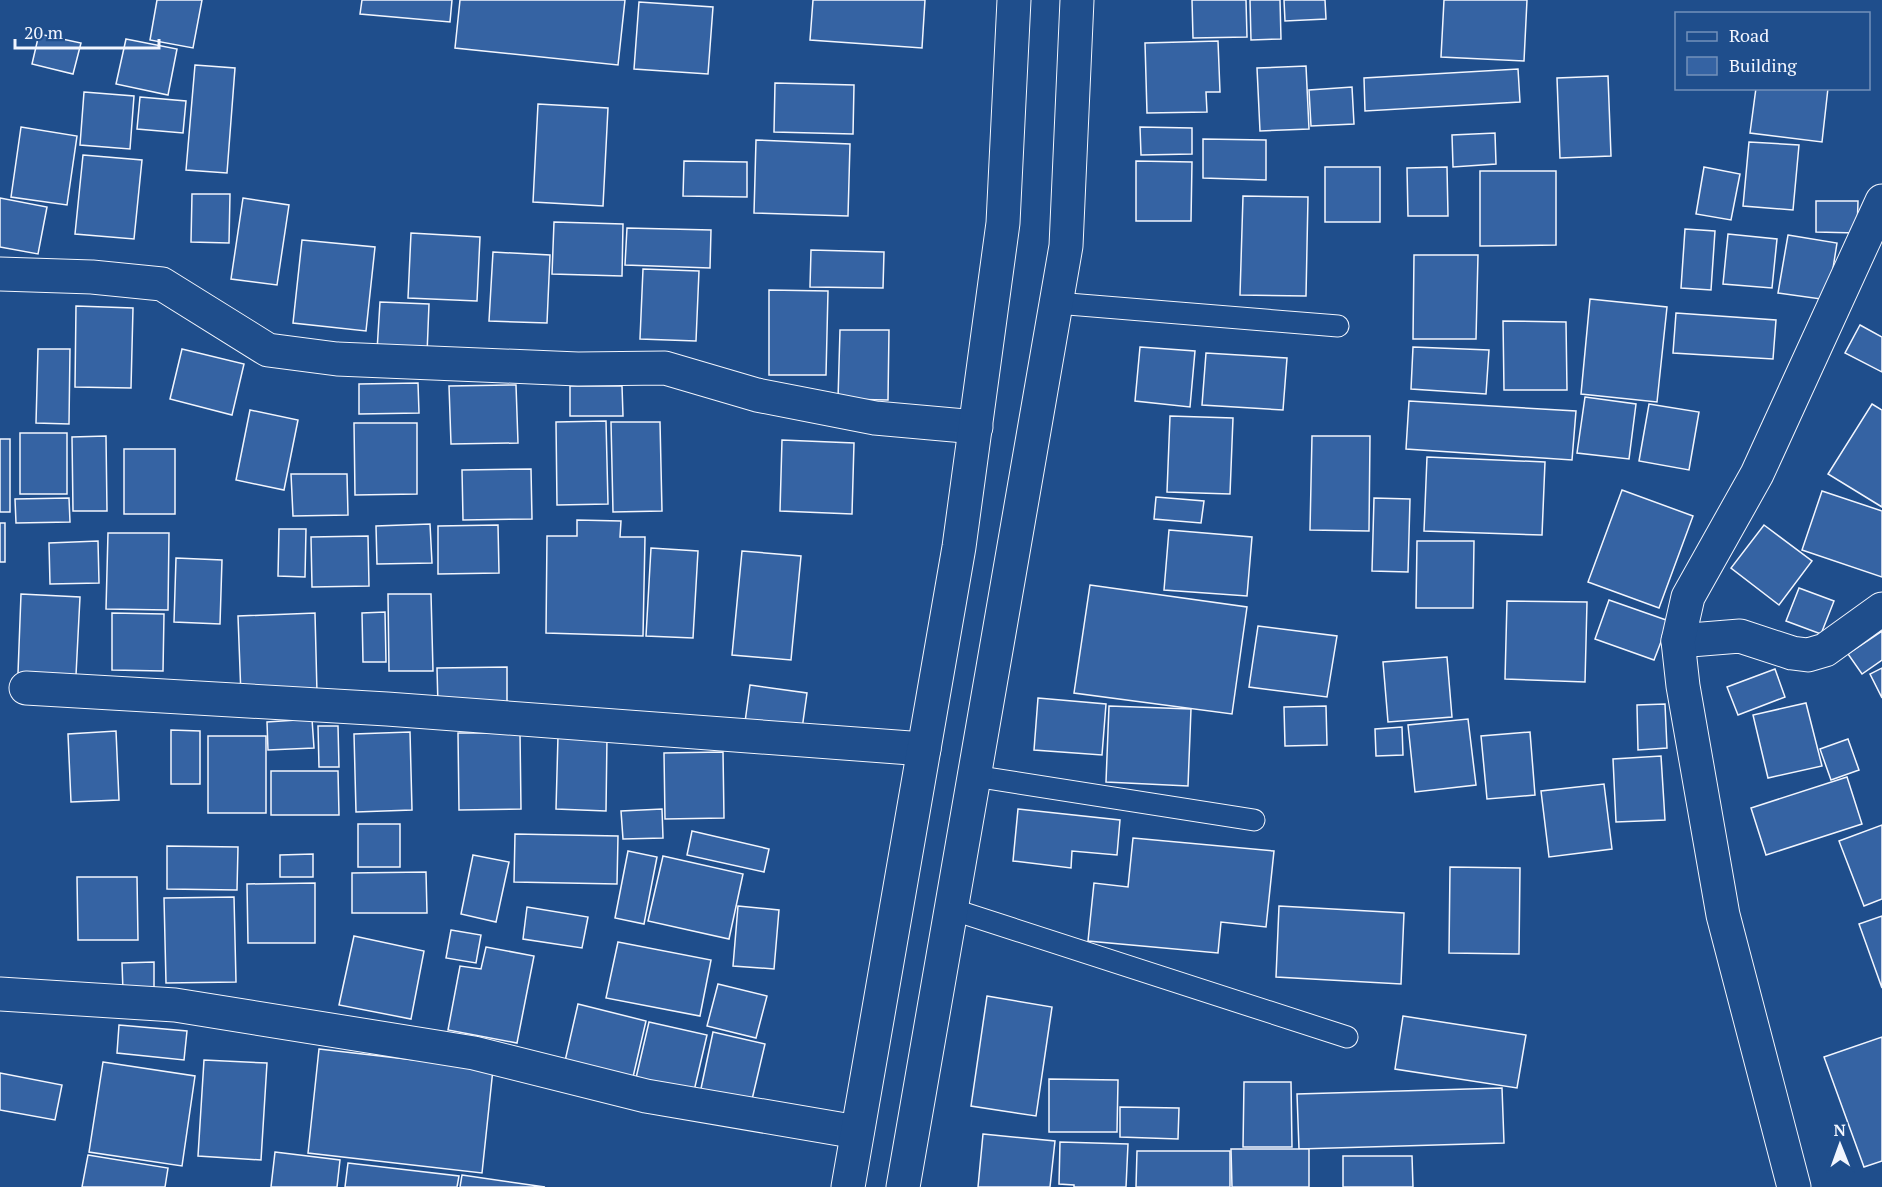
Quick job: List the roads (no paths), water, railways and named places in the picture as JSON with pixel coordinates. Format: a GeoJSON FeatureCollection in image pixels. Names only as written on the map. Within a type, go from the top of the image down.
{"type":"FeatureCollection","features":[{"type":"Feature","properties":{"kind":"street"},"geometry":{"type":"LineString","coordinates":[[848,1187],[959,547],[976,426],[1003,224],[1014,0]]}},
{"type":"Feature","properties":{"kind":"street"},"geometry":{"type":"LineString","coordinates":[[903,1187],[1066,246],[1077,0]]}},
{"type":"Feature","properties":{"kind":"street"},"geometry":{"type":"LineString","coordinates":[[1794,1187],[1723,915],[1683,686],[1678,641],[1688,597],[1757,474],[1882,201]]}},
{"type":"Feature","properties":{"kind":"street"},"geometry":{"type":"LineString","coordinates":[[0,274],[92,277],[162,284],[268,350],[337,359],[578,369],[665,368],[757,395],[875,418],[976,426]]}},
{"type":"Feature","properties":{"kind":"street"},"geometry":{"type":"LineString","coordinates":[[1678,641],[1740,636],[1792,653],[1809,655],[1826,650],[1882,609]]}},
{"type":"Feature","properties":{"kind":"street"},"geometry":{"type":"LineString","coordinates":[[26,688],[399,710],[924,748]]}},
{"type":"Feature","properties":{"kind":"street"},"geometry":{"type":"LineString","coordinates":[[0,994],[175,1005],[463,1051],[646,1096],[857,1132]]}},
{"type":"Feature","properties":{"kind":"lane"},"geometry":{"type":"LineString","coordinates":[[1056,303],[1338,326]]}},
{"type":"Feature","properties":{"kind":"lane"},"geometry":{"type":"LineString","coordinates":[[974,776],[1254,820]]}},
{"type":"Feature","properties":{"kind":"lane"},"geometry":{"type":"LineString","coordinates":[[951,909],[1347,1037]]}}]}
